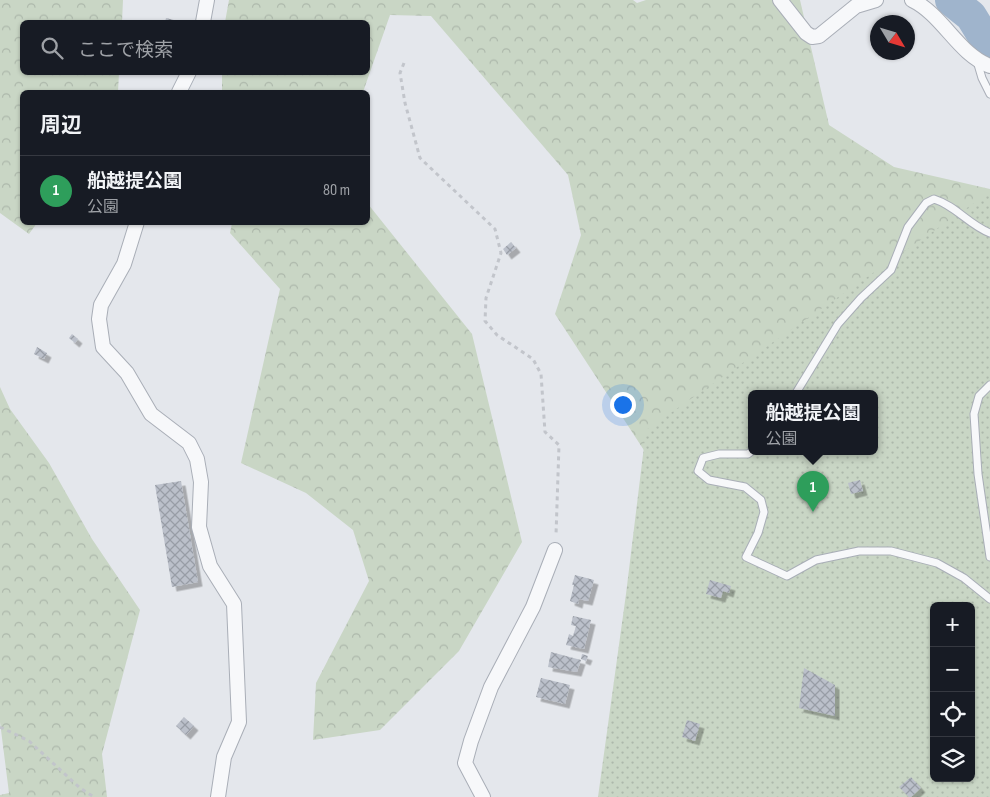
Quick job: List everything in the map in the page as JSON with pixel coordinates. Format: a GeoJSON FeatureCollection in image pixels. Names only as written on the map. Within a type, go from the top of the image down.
{"type":"FeatureCollection","features":[{"type":"Feature","properties":{"kind":"street"},"geometry":{"type":"LineString","coordinates":[[203,20],[207,0]]}},
{"type":"Feature","properties":{"kind":"street"},"geometry":{"type":"LineString","coordinates":[[780,0],[812,37],[818,36],[856,6],[876,0]]}},
{"type":"Feature","properties":{"kind":"street"},"geometry":{"type":"LineString","coordinates":[[912,0],[934,16],[984,63]]}},
{"type":"Feature","properties":{"kind":"street"},"geometry":{"type":"LineString","coordinates":[[180,90],[188,75]]}},
{"type":"Feature","properties":{"kind":"street"},"geometry":{"type":"LineString","coordinates":[[137,225],[124,264],[101,305],[100,319],[103,347],[127,373],[151,414],[189,443],[197,459],[201,482],[199,527],[210,566],[234,604],[239,722],[224,757],[218,797]]}},
{"type":"Feature","properties":{"kind":"street"},"geometry":{"type":"LineString","coordinates":[[483,797],[465,763],[471,741],[490,687],[534,607],[555,550]]}},
{"type":"Feature","properties":{"kind":"lane"},"geometry":{"type":"LineString","coordinates":[[984,63],[982,78],[990,94]]}},
{"type":"Feature","properties":{"kind":"lane"},"geometry":{"type":"LineString","coordinates":[[798,390],[838,324],[861,298],[891,270],[908,227],[926,203],[934,199],[945,202],[980,230],[990,233]]}},
{"type":"Feature","properties":{"kind":"lane"},"geometry":{"type":"LineString","coordinates":[[990,385],[979,396],[974,414],[978,474],[990,557]]}},
{"type":"Feature","properties":{"kind":"lane"},"geometry":{"type":"LineString","coordinates":[[748,454],[719,454],[703,458],[698,471],[709,480],[745,487],[761,500],[764,512],[758,533],[746,557],[787,576],[816,560],[859,551],[890,551],[937,564],[964,578],[990,599]]}},
{"type":"Feature","properties":{"kind":"path"},"geometry":{"type":"LineString","coordinates":[[404,63],[400,73],[405,103],[420,158],[495,229],[500,253],[486,298],[485,321],[497,335],[533,359],[541,374],[545,432],[559,445],[555,550]]}},
{"type":"Feature","properties":{"kind":"path"},"geometry":{"type":"LineString","coordinates":[[0,727],[28,741],[80,788],[94,797]]}},
{"type":"Feature","properties":{"kind":"green space"},"geometry":{"type":"Polygon","coordinates":[[[0,0],[123,0],[122,20],[20,20],[20,75],[119,75],[118,90],[20,90],[20,225],[36,225],[29,234],[0,213],[0,0]]]}},
{"type":"Feature","properties":{"kind":"green space"},"geometry":{"type":"Polygon","coordinates":[[[229,0],[633,0],[637,3],[646,0],[800,0],[829,125],[894,167],[990,189],[990,797],[831,797],[913,368],[771,390],[748,390],[748,396],[651,461],[555,314],[581,235],[568,175],[431,16],[390,15],[370,72],[370,20],[225,20],[229,0]]]}},
{"type":"Feature","properties":{"kind":"green space"},"geometry":{"type":"Polygon","coordinates":[[[222,75],[369,75],[364,90],[222,90],[222,75]]]}},
{"type":"Feature","properties":{"kind":"green space"},"geometry":{"type":"Polygon","coordinates":[[[990,192],[990,797],[598,797],[646,430],[990,192]]]}},
{"type":"Feature","properties":{"kind":"green space"},"geometry":{"type":"Polygon","coordinates":[[[370,206],[472,334],[522,542],[459,651],[380,730],[313,740],[316,683],[369,581],[353,530],[306,493],[241,463],[280,289],[230,233],[232,225],[370,225],[370,206]]]}},
{"type":"Feature","properties":{"kind":"green space"},"geometry":{"type":"Polygon","coordinates":[[[0,387],[10,409],[49,463],[92,539],[140,610],[102,754],[107,797],[0,797],[0,795],[9,793],[0,722],[0,387]]]}},
{"type":"Feature","properties":{"kind":"building"},"geometry":{"type":"Polygon","coordinates":[[[511,242],[516,248],[507,255],[503,249],[511,242]]]}},
{"type":"Feature","properties":{"kind":"building"},"geometry":{"type":"Polygon","coordinates":[[[72,334],[78,339],[75,343],[69,338],[72,334]]]}},
{"type":"Feature","properties":{"kind":"building"},"geometry":{"type":"Polygon","coordinates":[[[37,347],[47,353],[44,359],[34,354],[37,347]]]}},
{"type":"Feature","properties":{"kind":"building"},"geometry":{"type":"Polygon","coordinates":[[[860,480],[863,491],[851,494],[848,483],[860,480]]]}},
{"type":"Feature","properties":{"kind":"building"},"geometry":{"type":"Polygon","coordinates":[[[181,481],[198,582],[172,587],[155,485],[181,481]]]}},
{"type":"Feature","properties":{"kind":"building"},"geometry":{"type":"Polygon","coordinates":[[[575,575],[594,580],[588,601],[579,599],[578,604],[570,601],[575,575]]]}},
{"type":"Feature","properties":{"kind":"building"},"geometry":{"type":"Polygon","coordinates":[[[710,580],[731,586],[729,593],[723,591],[721,598],[706,594],[710,580]]]}},
{"type":"Feature","properties":{"kind":"building"},"geometry":{"type":"Polygon","coordinates":[[[573,616],[591,620],[584,649],[566,645],[569,634],[573,636],[576,626],[571,625],[573,616]]]}},
{"type":"Feature","properties":{"kind":"building"},"geometry":{"type":"Polygon","coordinates":[[[551,652],[581,660],[577,672],[548,667],[551,652]]]}},
{"type":"Feature","properties":{"kind":"building"},"geometry":{"type":"Polygon","coordinates":[[[582,654],[588,656],[586,661],[581,659],[582,654]]]}},
{"type":"Feature","properties":{"kind":"building"},"geometry":{"type":"Polygon","coordinates":[[[804,668],[835,685],[835,716],[799,708],[804,668]]]}},
{"type":"Feature","properties":{"kind":"building"},"geometry":{"type":"Polygon","coordinates":[[[541,678],[570,685],[565,704],[536,697],[541,678]]]}},
{"type":"Feature","properties":{"kind":"building"},"geometry":{"type":"Polygon","coordinates":[[[184,717],[194,726],[186,735],[176,726],[184,717]]]}},
{"type":"Feature","properties":{"kind":"building"},"geometry":{"type":"Polygon","coordinates":[[[687,720],[700,724],[695,741],[682,737],[687,720]]]}},
{"type":"Feature","properties":{"kind":"building"},"geometry":{"type":"Polygon","coordinates":[[[911,777],[921,788],[909,797],[899,787],[911,777]]]}},
{"type":"Feature","properties":{"kind":"waterway"},"geometry":{"type":"LineString","coordinates":[[951,0],[971,16],[990,47]]}},
{"type":"Feature","properties":{"kind":"place","name":"船越提公園"},"geometry":{"type":"Point","coordinates":[813,512]}}]}
